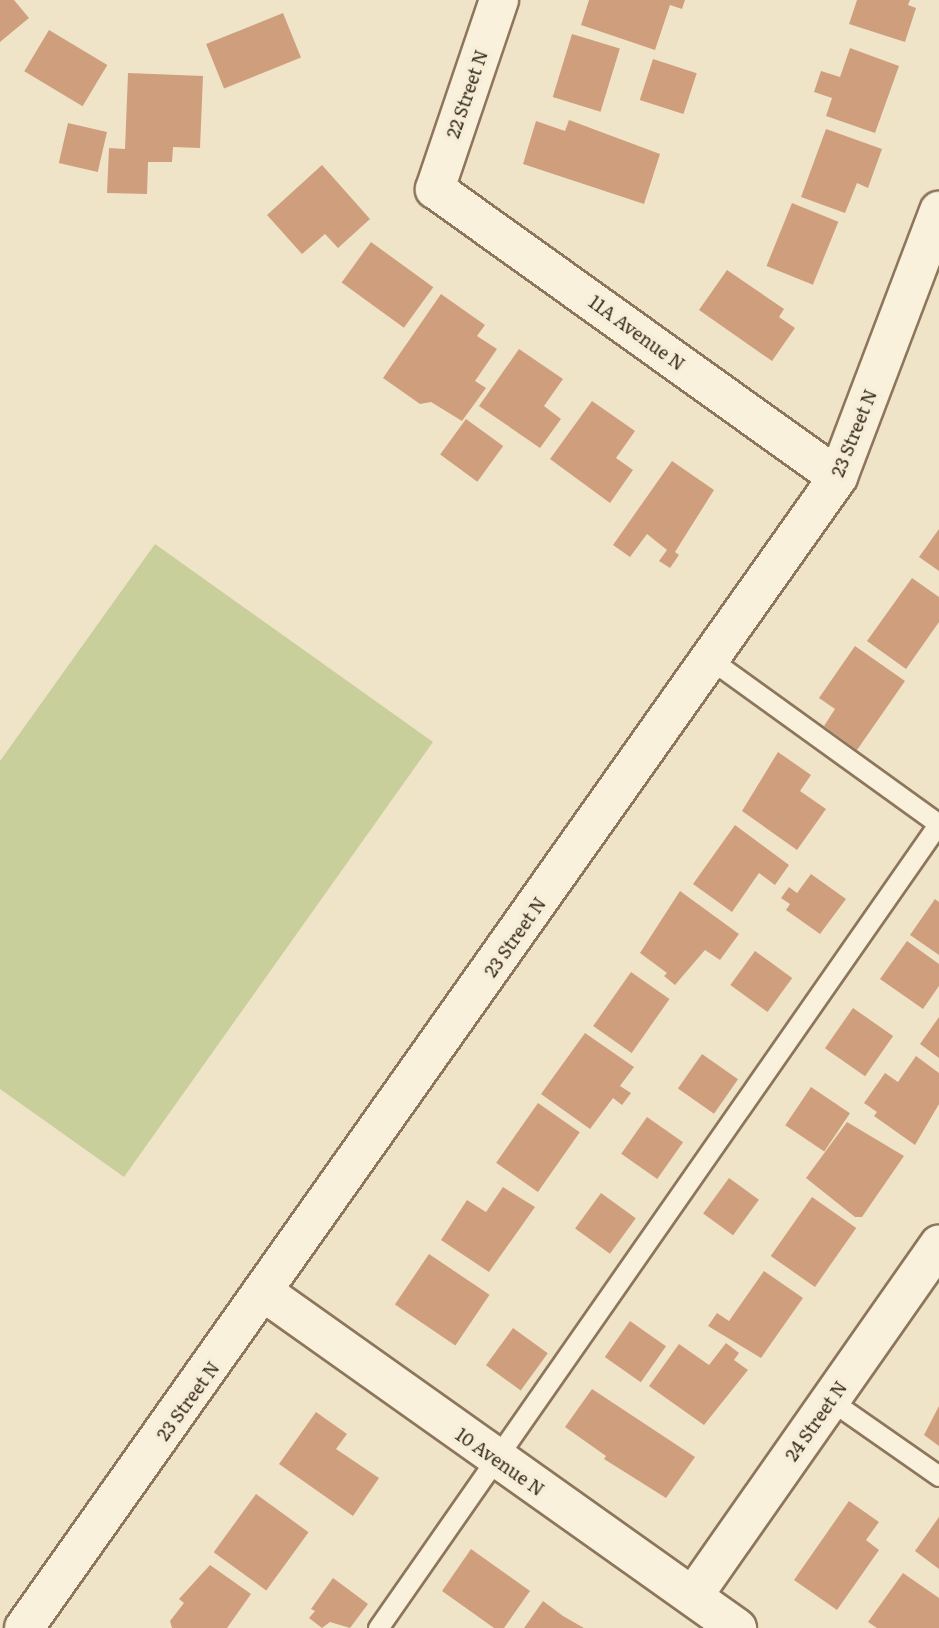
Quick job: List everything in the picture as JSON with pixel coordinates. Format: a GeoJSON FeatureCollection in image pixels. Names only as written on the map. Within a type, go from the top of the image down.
{"type":"FeatureCollection","features":[{"type":"Feature","properties":{"kind":"street","name":"22 Street N"},"geometry":{"type":"LineString","coordinates":[[435,188],[499,0]]}},
{"type":"Feature","properties":{"kind":"street","name":"11A Avenue N"},"geometry":{"type":"LineString","coordinates":[[435,188],[838,477]]}},
{"type":"Feature","properties":{"kind":"street","name":"23 Street N"},"geometry":{"type":"LineString","coordinates":[[24,1628],[265,1293],[838,477],[939,211]]}},
{"type":"Feature","properties":{"kind":"street","name":"24 Street N"},"geometry":{"type":"LineString","coordinates":[[692,1597],[939,1245]]}},
{"type":"Feature","properties":{"kind":"street","name":"10 Avenue N"},"geometry":{"type":"LineString","coordinates":[[265,1293],[495,1459],[737,1628]]}},
{"type":"Feature","properties":{"kind":"lane"},"geometry":{"type":"LineString","coordinates":[[378,1628],[939,823],[710,659]]}},
{"type":"Feature","properties":{"kind":"lane"},"geometry":{"type":"LineString","coordinates":[[830,1400],[939,1476]]}},
{"type":"Feature","properties":{"kind":"green space"},"geometry":{"type":"Polygon","coordinates":[[[155,544],[433,742],[124,1177],[0,1089],[0,761],[155,544]]]}},
{"type":"Feature","properties":{"kind":"building"},"geometry":{"type":"Polygon","coordinates":[[[0,0],[14,0],[29,18],[0,42],[0,0]]]}},
{"type":"Feature","properties":{"kind":"building"},"geometry":{"type":"Polygon","coordinates":[[[589,0],[685,0],[682,9],[670,5],[655,50],[581,25],[589,0]]]}},
{"type":"Feature","properties":{"kind":"building"},"geometry":{"type":"Polygon","coordinates":[[[857,0],[910,0],[908,5],[916,8],[905,42],[849,24],[857,0]]]}},
{"type":"Feature","properties":{"kind":"building"},"geometry":{"type":"Polygon","coordinates":[[[283,13],[301,58],[224,89],[206,44],[283,13]]]}},
{"type":"Feature","properties":{"kind":"building"},"geometry":{"type":"Polygon","coordinates":[[[49,30],[107,65],[83,106],[24,71],[49,30]]]}},
{"type":"Feature","properties":{"kind":"building"},"geometry":{"type":"Polygon","coordinates":[[[572,34],[620,49],[601,112],[553,97],[572,34]]]}},
{"type":"Feature","properties":{"kind":"building"},"geometry":{"type":"Polygon","coordinates":[[[850,48],[899,66],[875,133],[826,116],[832,98],[814,92],[821,71],[840,77],[850,48]]]}},
{"type":"Feature","properties":{"kind":"building"},"geometry":{"type":"Polygon","coordinates":[[[653,59],[697,73],[683,114],[640,100],[653,59]]]}},
{"type":"Feature","properties":{"kind":"building"},"geometry":{"type":"Polygon","coordinates":[[[128,73],[203,76],[200,148],[173,147],[172,162],[148,162],[147,194],[107,193],[109,148],[125,149],[128,73]]]}},
{"type":"Feature","properties":{"kind":"building"},"geometry":{"type":"Polygon","coordinates":[[[569,120],[660,154],[644,204],[523,164],[536,121],[565,131],[569,120]]]}},
{"type":"Feature","properties":{"kind":"building"},"geometry":{"type":"Polygon","coordinates":[[[68,123],[107,132],[98,172],[59,163],[68,123]]]}},
{"type":"Feature","properties":{"kind":"building"},"geometry":{"type":"Polygon","coordinates":[[[826,129],[882,149],[868,188],[857,183],[845,213],[801,197],[826,129]]]}},
{"type":"Feature","properties":{"kind":"building"},"geometry":{"type":"Polygon","coordinates":[[[322,165],[370,219],[338,248],[325,234],[302,254],[267,215],[322,165]]]}},
{"type":"Feature","properties":{"kind":"building"},"geometry":{"type":"Polygon","coordinates":[[[792,203],[838,222],[813,285],[767,266],[792,203]]]}},
{"type":"Feature","properties":{"kind":"building"},"geometry":{"type":"Polygon","coordinates":[[[371,242],[433,287],[404,328],[342,282],[371,242]]]}},
{"type":"Feature","properties":{"kind":"building"},"geometry":{"type":"Polygon","coordinates":[[[727,270],[784,309],[779,317],[795,328],[772,361],[699,310],[727,270]]]}},
{"type":"Feature","properties":{"kind":"building"},"geometry":{"type":"Polygon","coordinates":[[[441,294],[485,325],[477,336],[497,349],[475,381],[486,388],[462,421],[431,402],[420,404],[383,378],[441,294]]]}},
{"type":"Feature","properties":{"kind":"building"},"geometry":{"type":"Polygon","coordinates":[[[519,349],[563,379],[544,406],[561,419],[540,448],[479,406],[519,349]]]}},
{"type":"Feature","properties":{"kind":"building"},"geometry":{"type":"Polygon","coordinates":[[[592,401],[635,431],[616,458],[633,470],[610,503],[550,459],[592,401]]]}},
{"type":"Feature","properties":{"kind":"building"},"geometry":{"type":"Polygon","coordinates":[[[466,419],[503,446],[477,482],[440,455],[466,419]]]}},
{"type":"Feature","properties":{"kind":"building"},"geometry":{"type":"Polygon","coordinates":[[[672,461],[714,490],[675,552],[679,555],[670,568],[659,561],[667,550],[647,534],[630,557],[613,545],[672,461]]]}},
{"type":"Feature","properties":{"kind":"building"},"geometry":{"type":"Polygon","coordinates":[[[939,529],[939,571],[919,557],[939,529]]]}},
{"type":"Feature","properties":{"kind":"building"},"geometry":{"type":"Polygon","coordinates":[[[912,578],[939,597],[939,622],[906,669],[867,641],[912,578]]]}},
{"type":"Feature","properties":{"kind":"building"},"geometry":{"type":"Polygon","coordinates":[[[855,646],[905,681],[857,750],[824,726],[835,709],[819,698],[855,646]]]}},
{"type":"Feature","properties":{"kind":"building"},"geometry":{"type":"Polygon","coordinates":[[[778,752],[811,775],[800,791],[826,809],[797,850],[742,811],[778,752]]]}},
{"type":"Feature","properties":{"kind":"building"},"geometry":{"type":"Polygon","coordinates":[[[735,825],[789,865],[775,885],[759,873],[732,912],[693,884],[735,825]]]}},
{"type":"Feature","properties":{"kind":"building"},"geometry":{"type":"Polygon","coordinates":[[[811,874],[846,899],[820,934],[786,910],[790,904],[781,898],[789,887],[797,893],[811,874]]]}},
{"type":"Feature","properties":{"kind":"building"},"geometry":{"type":"Polygon","coordinates":[[[680,891],[739,934],[720,960],[705,950],[675,985],[664,976],[667,973],[640,953],[680,891]]]}},
{"type":"Feature","properties":{"kind":"building"},"geometry":{"type":"Polygon","coordinates":[[[935,899],[939,902],[939,955],[910,935],[935,899]]]}},
{"type":"Feature","properties":{"kind":"building"},"geometry":{"type":"Polygon","coordinates":[[[907,941],[939,964],[939,986],[923,1009],[880,979],[907,941]]]}},
{"type":"Feature","properties":{"kind":"building"},"geometry":{"type":"Polygon","coordinates":[[[755,951],[792,978],[768,1012],[730,985],[755,951]]]}},
{"type":"Feature","properties":{"kind":"building"},"geometry":{"type":"Polygon","coordinates":[[[631,972],[670,999],[632,1053],[593,1026],[631,972]]]}},
{"type":"Feature","properties":{"kind":"building"},"geometry":{"type":"Polygon","coordinates":[[[853,1008],[893,1036],[865,1076],[825,1048],[853,1008]]]}},
{"type":"Feature","properties":{"kind":"building"},"geometry":{"type":"Polygon","coordinates":[[[939,1017],[939,1058],[920,1044],[939,1017]]]}},
{"type":"Feature","properties":{"kind":"building"},"geometry":{"type":"Polygon","coordinates":[[[585,1033],[634,1067],[620,1086],[631,1093],[622,1105],[613,1098],[590,1129],[541,1094],[585,1033]]]}},
{"type":"Feature","properties":{"kind":"building"},"geometry":{"type":"Polygon","coordinates":[[[702,1054],[738,1079],[714,1114],[678,1088],[702,1054]]]}},
{"type":"Feature","properties":{"kind":"building"},"geometry":{"type":"Polygon","coordinates":[[[916,1056],[939,1073],[939,1104],[915,1145],[874,1116],[877,1112],[864,1103],[885,1073],[898,1082],[916,1056]]]}},
{"type":"Feature","properties":{"kind":"building"},"geometry":{"type":"Polygon","coordinates":[[[811,1087],[850,1113],[824,1151],[785,1125],[811,1087]]]}},
{"type":"Feature","properties":{"kind":"building"},"geometry":{"type":"Polygon","coordinates":[[[538,1103],[580,1132],[538,1192],[496,1163],[538,1103]]]}},
{"type":"Feature","properties":{"kind":"building"},"geometry":{"type":"Polygon","coordinates":[[[647,1117],[683,1142],[657,1179],[621,1154],[647,1117]]]}},
{"type":"Feature","properties":{"kind":"building"},"geometry":{"type":"Polygon","coordinates":[[[847,1122],[904,1156],[862,1217],[855,1217],[806,1178],[847,1122]]]}},
{"type":"Feature","properties":{"kind":"building"},"geometry":{"type":"Polygon","coordinates":[[[729,1178],[759,1200],[733,1235],[703,1214],[729,1178]]]}},
{"type":"Feature","properties":{"kind":"building"},"geometry":{"type":"Polygon","coordinates":[[[503,1187],[535,1207],[489,1272],[441,1240],[467,1200],[486,1212],[503,1187]]]}},
{"type":"Feature","properties":{"kind":"building"},"geometry":{"type":"Polygon","coordinates":[[[601,1193],[636,1218],[610,1254],[575,1229],[601,1193]]]}},
{"type":"Feature","properties":{"kind":"building"},"geometry":{"type":"Polygon","coordinates":[[[812,1197],[856,1228],[815,1287],[771,1256],[812,1197]]]}},
{"type":"Feature","properties":{"kind":"building"},"geometry":{"type":"Polygon","coordinates":[[[429,1254],[490,1295],[455,1345],[395,1305],[429,1254]]]}},
{"type":"Feature","properties":{"kind":"building"},"geometry":{"type":"Polygon","coordinates":[[[764,1271],[803,1298],[761,1358],[708,1326],[717,1313],[729,1321],[764,1271]]]}},
{"type":"Feature","properties":{"kind":"building"},"geometry":{"type":"Polygon","coordinates":[[[630,1321],[666,1346],[641,1382],[605,1357],[630,1321]]]}},
{"type":"Feature","properties":{"kind":"building"},"geometry":{"type":"Polygon","coordinates":[[[513,1328],[548,1353],[521,1390],[486,1365],[513,1328]]]}},
{"type":"Feature","properties":{"kind":"building"},"geometry":{"type":"Polygon","coordinates":[[[726,1343],[739,1353],[734,1360],[748,1370],[704,1425],[649,1386],[679,1344],[709,1365],[726,1343]]]}},
{"type":"Feature","properties":{"kind":"building"},"geometry":{"type":"Polygon","coordinates":[[[592,1389],[695,1457],[666,1498],[604,1459],[606,1456],[565,1427],[592,1389]]]}},
{"type":"Feature","properties":{"kind":"building"},"geometry":{"type":"Polygon","coordinates":[[[939,1406],[939,1446],[924,1435],[939,1406]]]}},
{"type":"Feature","properties":{"kind":"building"},"geometry":{"type":"Polygon","coordinates":[[[316,1412],[347,1434],[336,1449],[379,1478],[353,1516],[279,1464],[316,1412]]]}},
{"type":"Feature","properties":{"kind":"building"},"geometry":{"type":"Polygon","coordinates":[[[256,1494],[309,1532],[266,1590],[214,1552],[256,1494]]]}},
{"type":"Feature","properties":{"kind":"building"},"geometry":{"type":"Polygon","coordinates":[[[849,1501],[879,1522],[866,1540],[879,1550],[837,1610],[794,1580],[849,1501]]]}},
{"type":"Feature","properties":{"kind":"building"},"geometry":{"type":"Polygon","coordinates":[[[939,1517],[939,1569],[915,1551],[939,1517]]]}},
{"type":"Feature","properties":{"kind":"building"},"geometry":{"type":"Polygon","coordinates":[[[471,1549],[530,1591],[504,1628],[494,1628],[442,1591],[471,1549]]]}},
{"type":"Feature","properties":{"kind":"building"},"geometry":{"type":"Polygon","coordinates":[[[210,1565],[251,1594],[227,1628],[172,1628],[170,1621],[184,1603],[179,1599],[210,1565]]]}},
{"type":"Feature","properties":{"kind":"building"},"geometry":{"type":"Polygon","coordinates":[[[903,1573],[939,1598],[939,1628],[877,1628],[868,1622],[903,1573]]]}},
{"type":"Feature","properties":{"kind":"building"},"geometry":{"type":"Polygon","coordinates":[[[333,1578],[368,1604],[350,1628],[330,1622],[322,1628],[309,1618],[315,1611],[311,1609],[333,1578]]]}},
{"type":"Feature","properties":{"kind":"building"},"geometry":{"type":"Polygon","coordinates":[[[543,1601],[563,1616],[584,1628],[524,1628],[543,1601]]]}}]}
